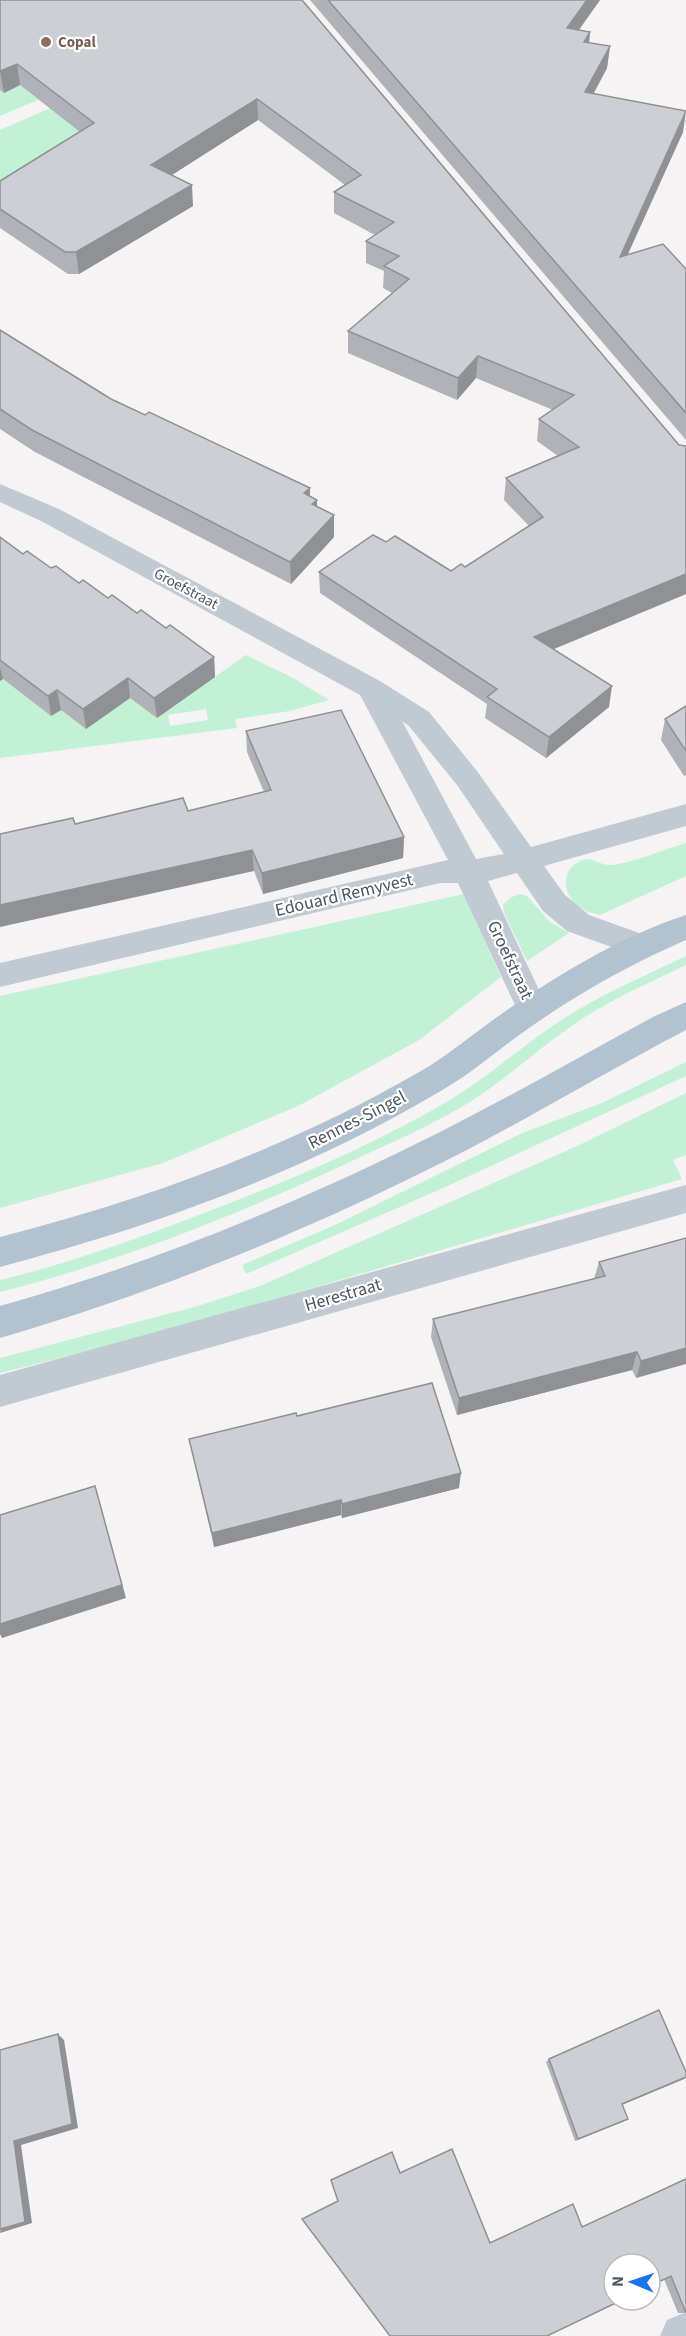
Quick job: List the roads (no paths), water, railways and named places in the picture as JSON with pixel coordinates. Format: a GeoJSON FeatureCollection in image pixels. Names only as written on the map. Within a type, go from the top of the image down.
{"type":"FeatureCollection","features":[{"type":"Feature","properties":{"kind":"main road","name":"Rennes-Singel"},"geometry":{"type":"LineString","coordinates":[[0,1252],[50,1240],[174,1202],[309,1145],[435,1079],[532,1009],[642,946],[686,927]]}},
{"type":"Feature","properties":{"kind":"main road"},"geometry":{"type":"LineString","coordinates":[[0,1322],[190,1261],[272,1228],[484,1125],[686,1015]]}},
{"type":"Feature","properties":{"kind":"street","name":"Groefstraat"},"geometry":{"type":"LineString","coordinates":[[0,492],[50,515],[370,688],[419,719],[467,778],[554,903],[567,915],[591,928],[642,946]]}},
{"type":"Feature","properties":{"kind":"street","name":"Groefstraat"},"geometry":{"type":"LineString","coordinates":[[370,688],[468,871],[532,1009]]}},
{"type":"Feature","properties":{"kind":"street","name":"Edouard Remyvest"},"geometry":{"type":"LineString","coordinates":[[0,975],[440,872],[488,870],[686,815]]}},
{"type":"Feature","properties":{"kind":"street","name":"Herestraat"},"geometry":{"type":"LineString","coordinates":[[0,1391],[686,1199]]}},
{"type":"Feature","properties":{"kind":"place","name":"Copal"},"geometry":{"type":"Point","coordinates":[46,42]}}]}
